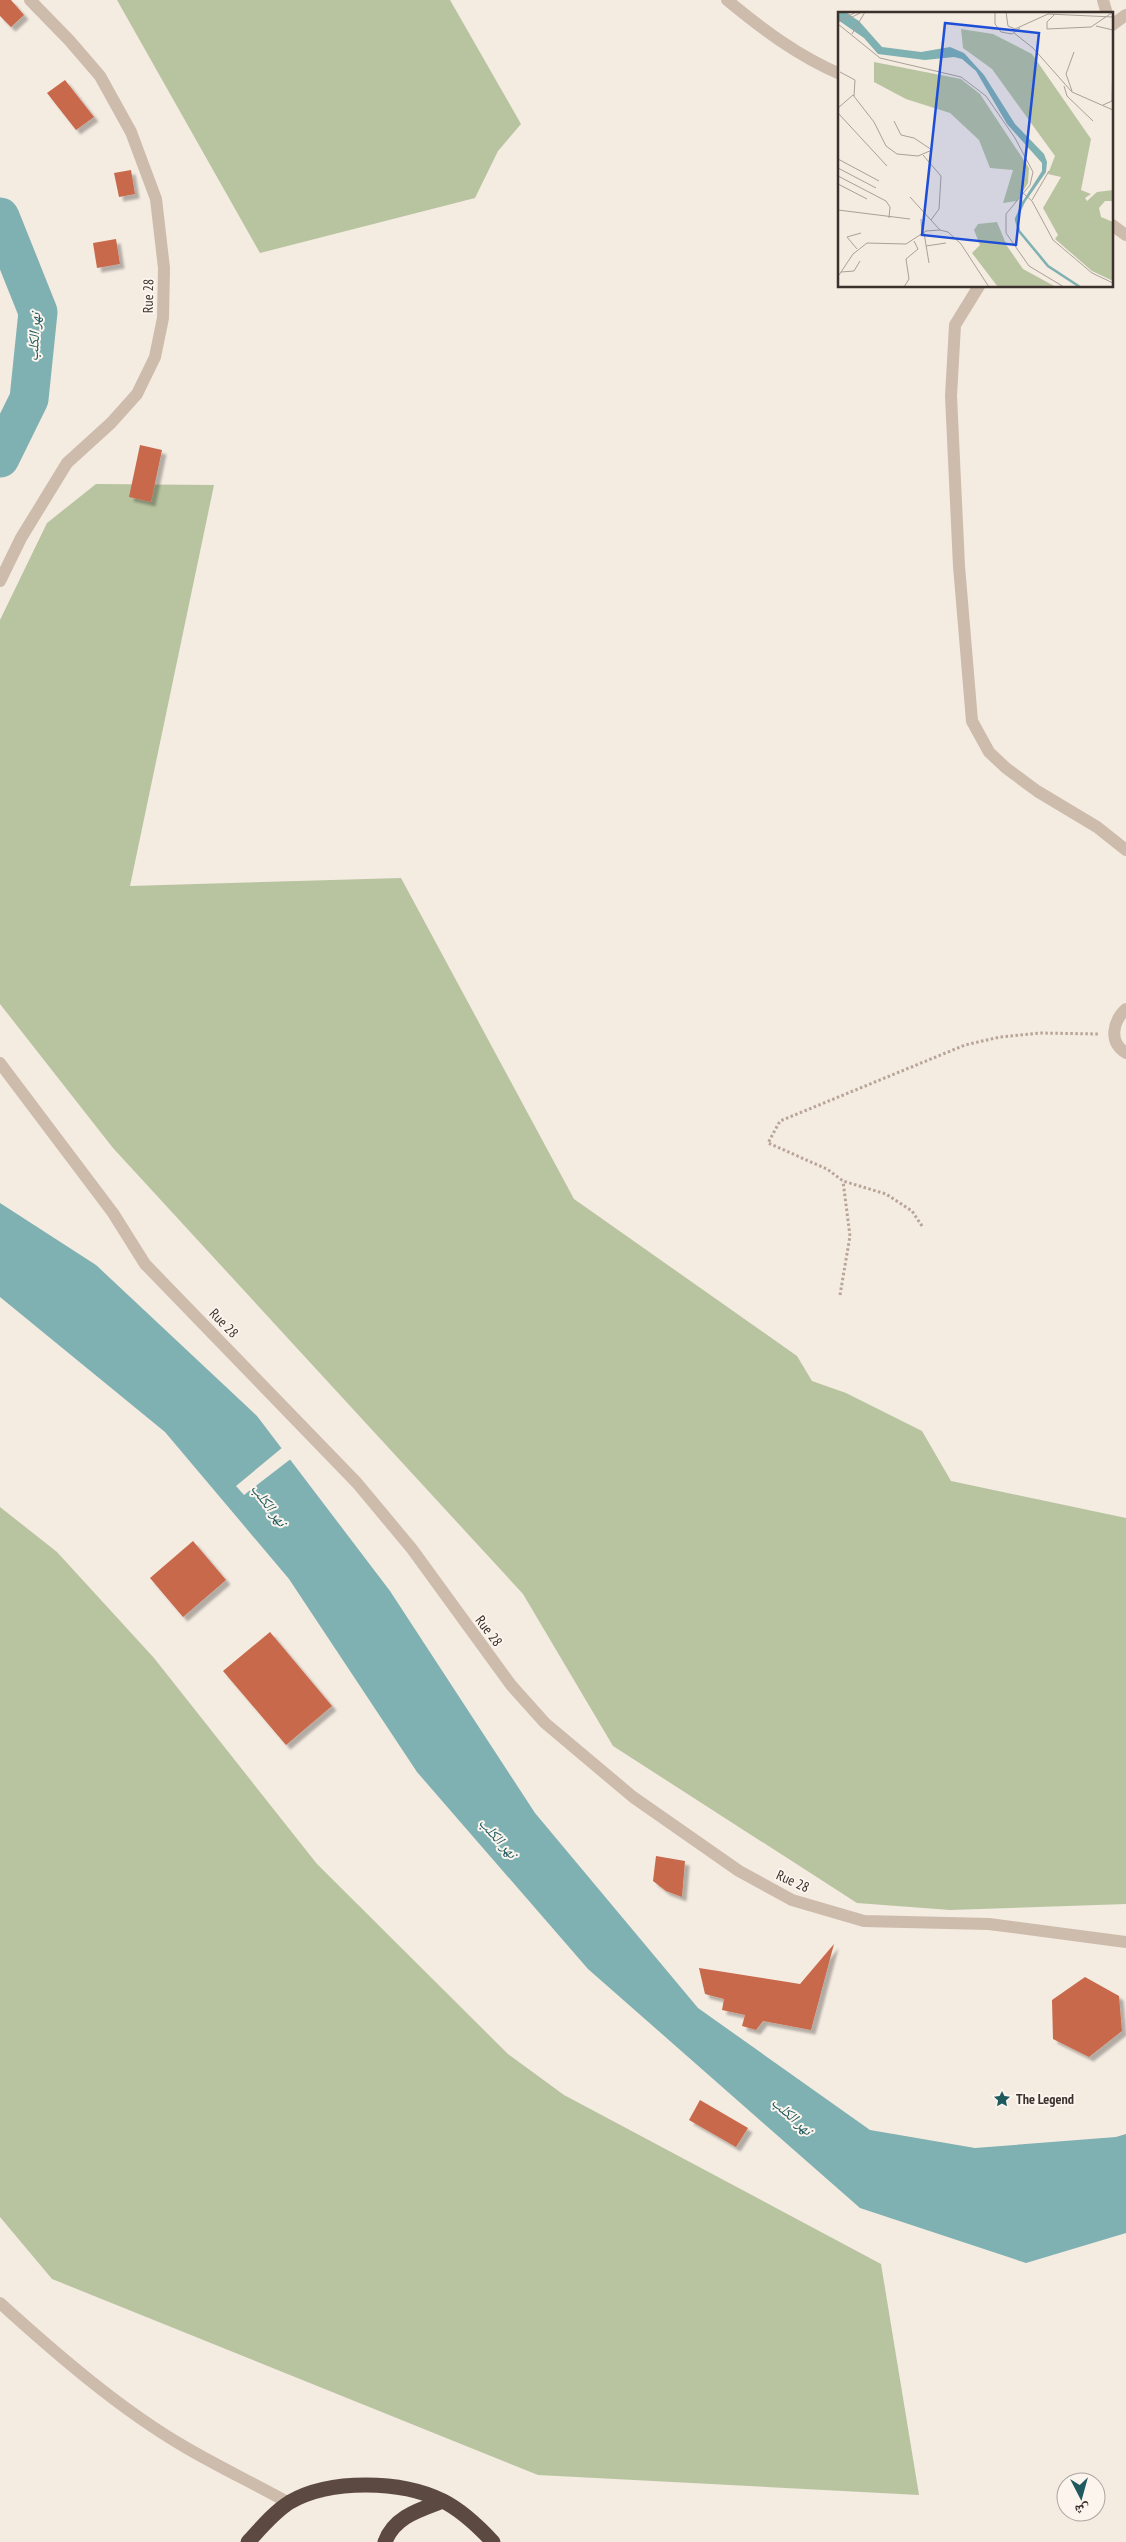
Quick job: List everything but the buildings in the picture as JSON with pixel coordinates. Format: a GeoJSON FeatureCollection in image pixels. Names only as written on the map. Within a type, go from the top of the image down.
{"type":"FeatureCollection","features":[{"type":"Feature","properties":{"kind":"highway"},"geometry":{"type":"LineString","coordinates":[[248,2542],[274,2514],[289,2503],[307,2494],[342,2485],[374,2484],[407,2490],[443,2501],[493,2542]]}},
{"type":"Feature","properties":{"kind":"highway"},"geometry":{"type":"LineString","coordinates":[[384,2542],[389,2531],[398,2521],[415,2511],[443,2501]]}},
{"type":"Feature","properties":{"kind":"street","name":"Rue 28"},"geometry":{"type":"LineString","coordinates":[[0,581],[21,538],[67,463],[111,423],[137,394],[156,357],[163,318],[164,268],[156,199],[131,132],[100,76],[69,40],[30,0]]}},
{"type":"Feature","properties":{"kind":"street"},"geometry":{"type":"LineString","coordinates":[[727,0],[760,28],[819,65],[838,73]]}},
{"type":"Feature","properties":{"kind":"street"},"geometry":{"type":"LineString","coordinates":[[1114,24],[1126,16]]}},
{"type":"Feature","properties":{"kind":"street"},"geometry":{"type":"LineString","coordinates":[[1114,227],[1126,235]]}},
{"type":"Feature","properties":{"kind":"street"},"geometry":{"type":"LineString","coordinates":[[978,288],[955,325],[951,396],[959,566],[972,721],[990,752],[1006,768],[1045,796],[1097,827],[1126,850]]}},
{"type":"Feature","properties":{"kind":"street"},"geometry":{"type":"LineString","coordinates":[[1126,1009],[1118,1019],[1114,1035],[1116,1044],[1126,1053]]}},
{"type":"Feature","properties":{"kind":"street","name":"Rue 28"},"geometry":{"type":"LineString","coordinates":[[0,1063],[113,1213],[145,1264],[357,1483],[412,1548],[469,1630],[511,1685],[545,1723],[633,1797],[739,1870],[792,1900],[864,1921],[989,1924],[1126,1942]]}},
{"type":"Feature","properties":{"kind":"street"},"geometry":{"type":"LineString","coordinates":[[0,2303],[51,2349],[184,2447],[289,2503]]}},
{"type":"Feature","properties":{"kind":"path"},"geometry":{"type":"LineString","coordinates":[[922,1226],[912,1211],[886,1194],[843,1181],[827,1169],[768,1143],[780,1121],[965,1045],[1040,1033],[1114,1035]]}},
{"type":"Feature","properties":{"kind":"path"},"geometry":{"type":"LineString","coordinates":[[840,1295],[850,1236],[843,1181]]}},
{"type":"Feature","properties":{"kind":"green space"},"geometry":{"type":"Polygon","coordinates":[[[117,0],[450,0],[521,124],[498,151],[475,198],[260,253],[117,0]]]}},
{"type":"Feature","properties":{"kind":"green space"},"geometry":{"type":"Polygon","coordinates":[[[96,484],[214,485],[130,886],[401,878],[574,1199],[797,1356],[812,1381],[846,1393],[922,1431],[951,1481],[1126,1518],[1126,1904],[950,1910],[857,1903],[613,1746],[523,1594],[113,1148],[0,1004],[0,620],[47,523],[96,484]]]}},
{"type":"Feature","properties":{"kind":"green space"},"geometry":{"type":"Polygon","coordinates":[[[0,1507],[57,1552],[154,1658],[317,1864],[508,2054],[564,2095],[881,2264],[919,2495],[538,2475],[52,2279],[0,2217],[0,1507]]]}},
{"type":"Feature","properties":{"kind":"water"},"geometry":{"type":"Polygon","coordinates":[[[0,1203],[96,1265],[257,1416],[390,1591],[535,1813],[698,2008],[870,2130],[975,2148],[1116,2137],[1126,2134],[1126,2233],[1026,2263],[860,2208],[588,1969],[417,1772],[289,1579],[165,1432],[0,1297],[0,1203]]]}},
{"type":"Feature","properties":{"kind":"pier"},"geometry":{"type":"Polygon","coordinates":[[[283,1447],[292,1458],[244,1495],[236,1486],[283,1447]]]}},
{"type":"Feature","properties":{"kind":"waterway","name":"نهر الكلب"},"geometry":{"type":"LineString","coordinates":[[0,217],[38,312],[29,399],[0,458]]}},
{"type":"Feature","properties":{"kind":"place","name":"The Legend"},"geometry":{"type":"Point","coordinates":[1002,2099]}}]}
